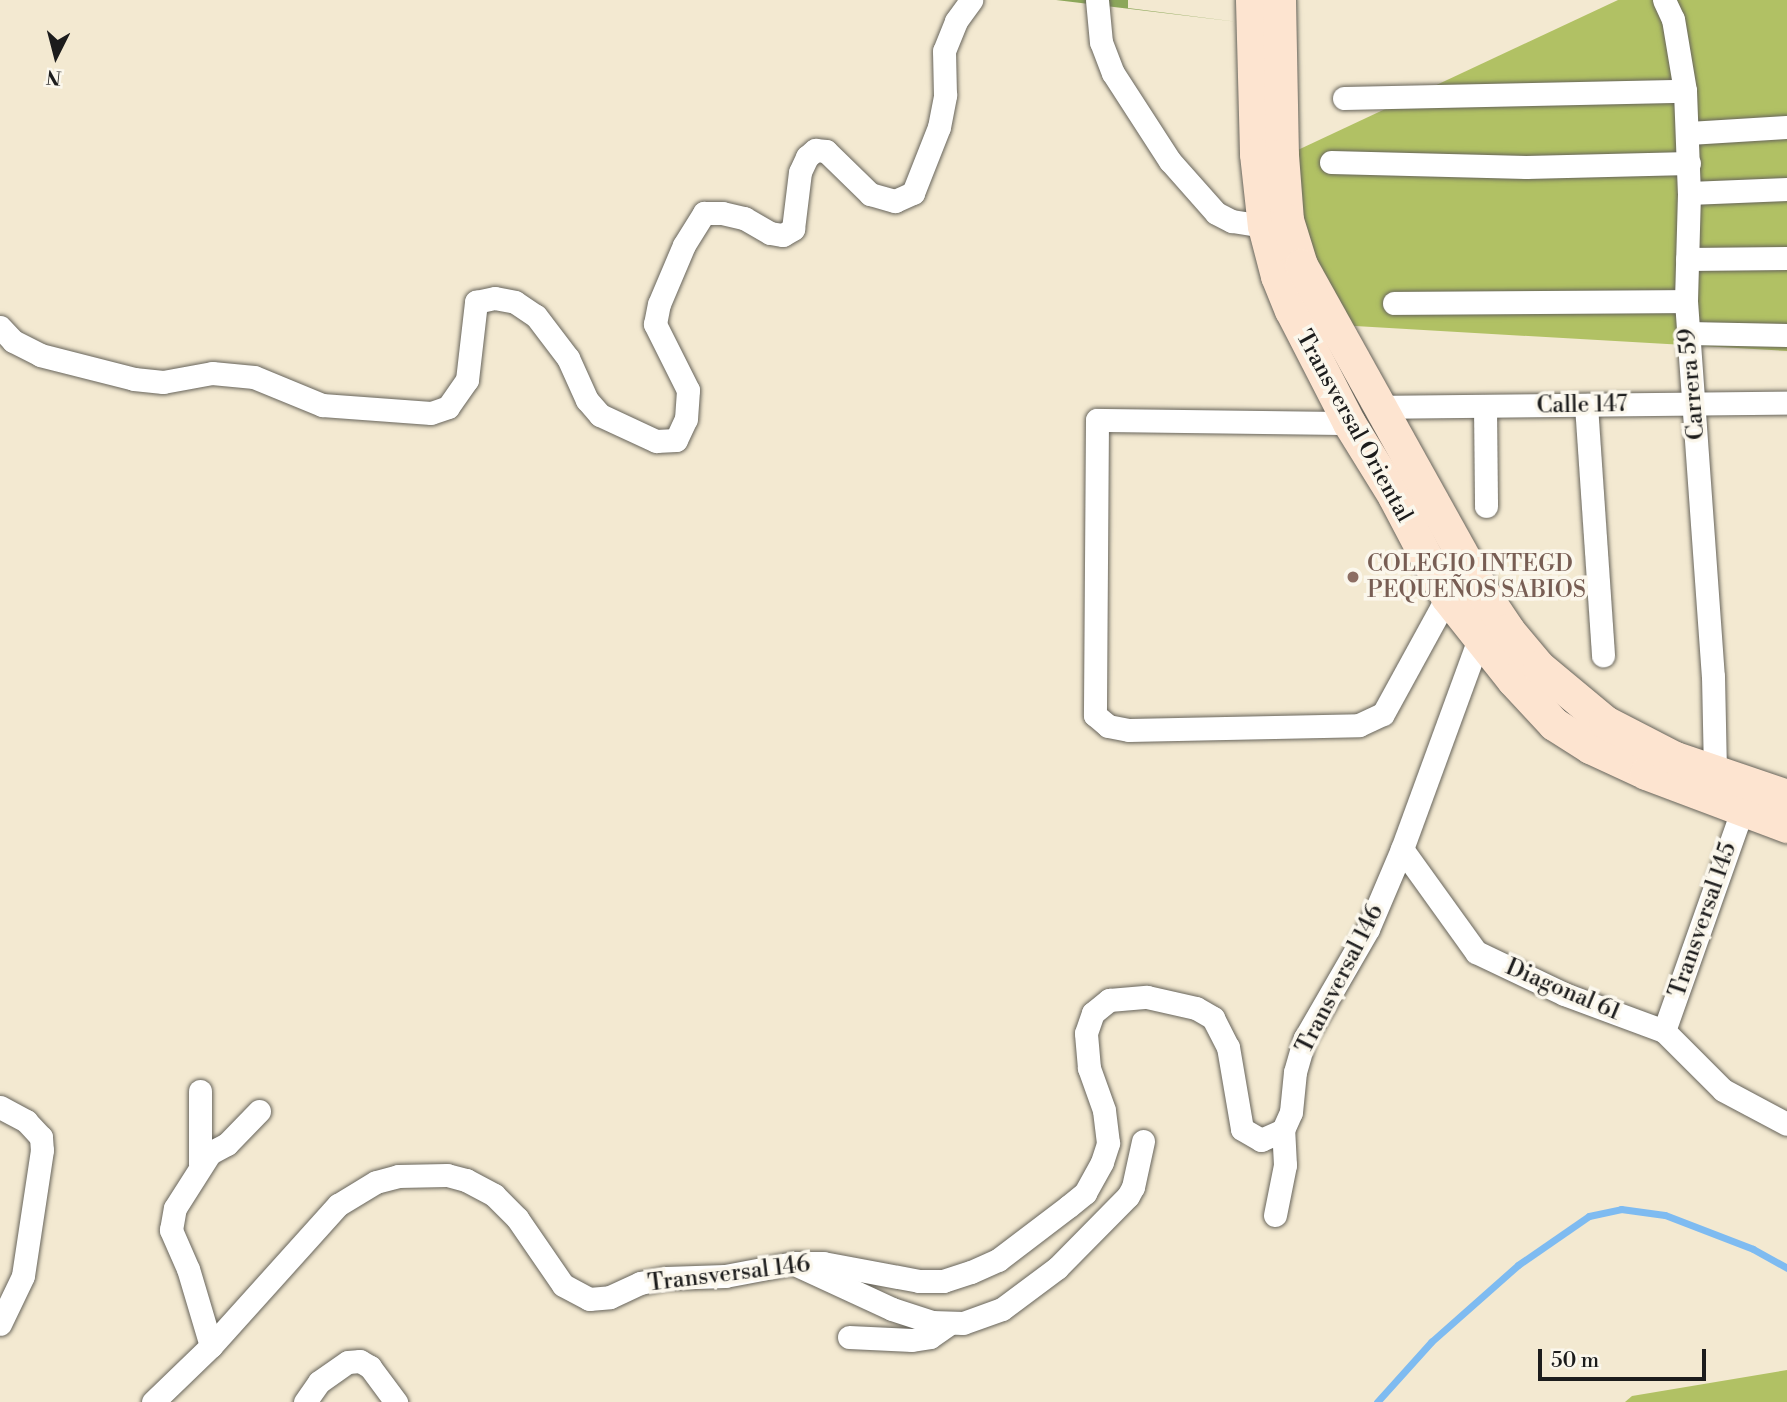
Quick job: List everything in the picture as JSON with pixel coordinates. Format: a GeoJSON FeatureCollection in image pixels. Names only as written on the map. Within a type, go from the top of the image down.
{"type":"FeatureCollection","features":[{"type":"Feature","properties":{"kind":"main road","name":"Transversal Oriental"},"geometry":{"type":"LineString","coordinates":[[1252,0],[1256,154],[1264,226],[1277,276],[1291,310],[1349,423],[1394,496],[1447,597],[1479,639],[1554,724],[1590,747],[1646,773],[1747,797],[1787,796]]}},
{"type":"Feature","properties":{"kind":"main road","name":"Transversal Oriental"},"geometry":{"type":"LineString","coordinates":[[1279,0],[1282,155],[1287,220],[1301,265],[1486,597],[1508,630],[1539,667],[1577,701],[1616,729],[1675,758],[1715,771],[1787,826]]}},
{"type":"Feature","properties":{"kind":"street"},"geometry":{"type":"LineString","coordinates":[[0,327],[13,341],[40,355],[134,379],[163,382],[212,373],[254,377],[322,405],[431,414],[448,407],[467,380],[476,302],[495,298],[515,302],[536,316],[568,358],[587,400],[600,415],[656,441],[676,440],[686,419],[688,390],[655,324],[659,304],[676,264],[704,213],[722,213],[744,218],[769,233],[783,235],[793,229],[800,172],[807,157],[815,150],[826,151],[870,194],[895,201],[914,192],[939,127],[945,95],[944,51],[956,21],[971,0]]}},
{"type":"Feature","properties":{"kind":"street"},"geometry":{"type":"LineString","coordinates":[[1097,0],[1101,42],[1113,73],[1170,162],[1216,213],[1232,221],[1264,226]]}},
{"type":"Feature","properties":{"kind":"street","name":"Carrera 59"},"geometry":{"type":"LineString","coordinates":[[1664,0],[1673,19],[1685,91],[1688,133],[1686,301],[1713,676],[1715,771]]}},
{"type":"Feature","properties":{"kind":"street"},"geometry":{"type":"LineString","coordinates":[[1344,98],[1685,91]]}},
{"type":"Feature","properties":{"kind":"street"},"geometry":{"type":"LineString","coordinates":[[1688,133],[1787,127]]}},
{"type":"Feature","properties":{"kind":"street"},"geometry":{"type":"LineString","coordinates":[[1331,162],[1527,167],[1689,163]]}},
{"type":"Feature","properties":{"kind":"street"},"geometry":{"type":"LineString","coordinates":[[1689,193],[1787,189]]}},
{"type":"Feature","properties":{"kind":"street"},"geometry":{"type":"LineString","coordinates":[[1687,259],[1787,258]]}},
{"type":"Feature","properties":{"kind":"street"},"geometry":{"type":"LineString","coordinates":[[1394,303],[1686,301]]}},
{"type":"Feature","properties":{"kind":"street"},"geometry":{"type":"LineString","coordinates":[[1688,333],[1787,335]]}},
{"type":"Feature","properties":{"kind":"street","name":"Calle 147"},"geometry":{"type":"LineString","coordinates":[[1378,407],[1787,403]]}},
{"type":"Feature","properties":{"kind":"street"},"geometry":{"type":"LineString","coordinates":[[1586,405],[1603,654]]}},
{"type":"Feature","properties":{"kind":"street"},"geometry":{"type":"LineString","coordinates":[[1485,406],[1486,506]]}},
{"type":"Feature","properties":{"kind":"street"},"geometry":{"type":"LineString","coordinates":[[1349,423],[1097,420],[1094,715],[1108,726],[1129,730],[1359,724],[1383,714],[1447,597]]}},
{"type":"Feature","properties":{"kind":"street","name":"Transversal 146"},"geometry":{"type":"LineString","coordinates":[[153,1402],[211,1346],[338,1205],[376,1182],[398,1176],[447,1175],[466,1180],[494,1195],[517,1218],[563,1285],[589,1299],[610,1297],[640,1283],[666,1278],[724,1276],[794,1263],[823,1263],[919,1281],[943,1280],[971,1272],[998,1260],[1085,1193],[1102,1162],[1108,1143],[1104,1110],[1089,1068],[1086,1033],[1093,1013],[1108,1000],[1154,998],[1196,1008],[1213,1018],[1228,1047],[1242,1129],[1261,1140],[1283,1129],[1291,1112],[1295,1072],[1305,1038],[1368,929],[1402,849],[1479,639]]}},
{"type":"Feature","properties":{"kind":"street","name":"Transversal 145"},"geometry":{"type":"LineString","coordinates":[[1664,1031],[1747,797]]}},
{"type":"Feature","properties":{"kind":"street","name":"Diagonal 61"},"geometry":{"type":"LineString","coordinates":[[1402,849],[1476,952],[1564,994],[1664,1031],[1723,1090],[1787,1124]]}},
{"type":"Feature","properties":{"kind":"street"},"geometry":{"type":"LineString","coordinates":[[200,1091],[200,1164]]}},
{"type":"Feature","properties":{"kind":"street"},"geometry":{"type":"LineString","coordinates":[[0,1107],[26,1121],[41,1138],[42,1150],[23,1276],[0,1324]]}},
{"type":"Feature","properties":{"kind":"street"},"geometry":{"type":"LineString","coordinates":[[211,1346],[188,1269],[171,1230],[174,1208],[200,1164],[259,1111]]}},
{"type":"Feature","properties":{"kind":"street"},"geometry":{"type":"LineString","coordinates":[[1275,1215],[1285,1165],[1283,1129]]}},
{"type":"Feature","properties":{"kind":"street"},"geometry":{"type":"LineString","coordinates":[[794,1263],[892,1310],[932,1322],[963,1323],[1002,1310],[1057,1268],[1128,1196],[1133,1187],[1143,1140]]}},
{"type":"Feature","properties":{"kind":"street"},"geometry":{"type":"LineString","coordinates":[[849,1337],[912,1340],[930,1336],[950,1323]]}},
{"type":"Feature","properties":{"kind":"street"},"geometry":{"type":"LineString","coordinates":[[305,1402],[319,1382],[348,1362],[359,1361],[370,1367],[396,1402]]}},
{"type":"Feature","properties":{"kind":"green space"},"geometry":{"type":"Polygon","coordinates":[[[1056,0],[1128,0],[1128,8],[1238,22],[1056,0]]]}},
{"type":"Feature","properties":{"kind":"green space"},"geometry":{"type":"Polygon","coordinates":[[[1618,0],[1787,0],[1787,351],[1338,325],[1292,218],[1285,156],[1618,0]]]}},
{"type":"Feature","properties":{"kind":"green space"},"geometry":{"type":"Polygon","coordinates":[[[1787,1370],[1787,1402],[1625,1402],[1632,1396],[1787,1370]]]}},
{"type":"Feature","properties":{"kind":"waterway"},"geometry":{"type":"LineString","coordinates":[[1377,1402],[1431,1342],[1518,1265],[1589,1216],[1621,1209],[1665,1215],[1753,1249],[1787,1268]]}},
{"type":"Feature","properties":{"kind":"place","name":"COLEGIO INTEGD PEQUEÑOS SABIOS"},"geometry":{"type":"Point","coordinates":[1353,577]}}]}
